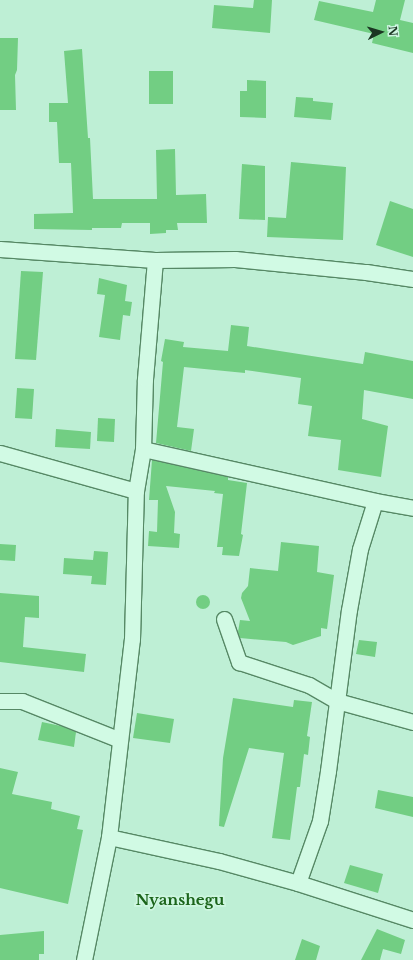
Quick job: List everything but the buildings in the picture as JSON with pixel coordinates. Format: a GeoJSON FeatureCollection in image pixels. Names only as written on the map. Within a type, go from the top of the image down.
{"type":"FeatureCollection","features":[{"type":"Feature","properties":{"kind":"street"},"geometry":{"type":"LineString","coordinates":[[0,248],[155,260],[235,259],[366,272],[413,279]]}},
{"type":"Feature","properties":{"kind":"street"},"geometry":{"type":"LineString","coordinates":[[84,960],[109,837],[132,639],[136,491],[143,449],[144,380],[155,260]]}},
{"type":"Feature","properties":{"kind":"street"},"geometry":{"type":"LineString","coordinates":[[143,449],[375,501],[413,508]]}},
{"type":"Feature","properties":{"kind":"street"},"geometry":{"type":"LineString","coordinates":[[0,453],[136,491]]}},
{"type":"Feature","properties":{"kind":"street"},"geometry":{"type":"LineString","coordinates":[[298,883],[320,821],[360,549],[375,501]]}},
{"type":"Feature","properties":{"kind":"street"},"geometry":{"type":"LineString","coordinates":[[224,619],[239,662],[309,686],[337,702],[413,722]]}},
{"type":"Feature","properties":{"kind":"street"},"geometry":{"type":"LineString","coordinates":[[0,701],[22,702],[120,740]]}},
{"type":"Feature","properties":{"kind":"street"},"geometry":{"type":"LineString","coordinates":[[109,837],[219,861],[298,883],[413,920]]}},
{"type":"Feature","properties":{"kind":"district","name":"Nyanshegu"},"geometry":{"type":"Point","coordinates":[180,900]}}]}
